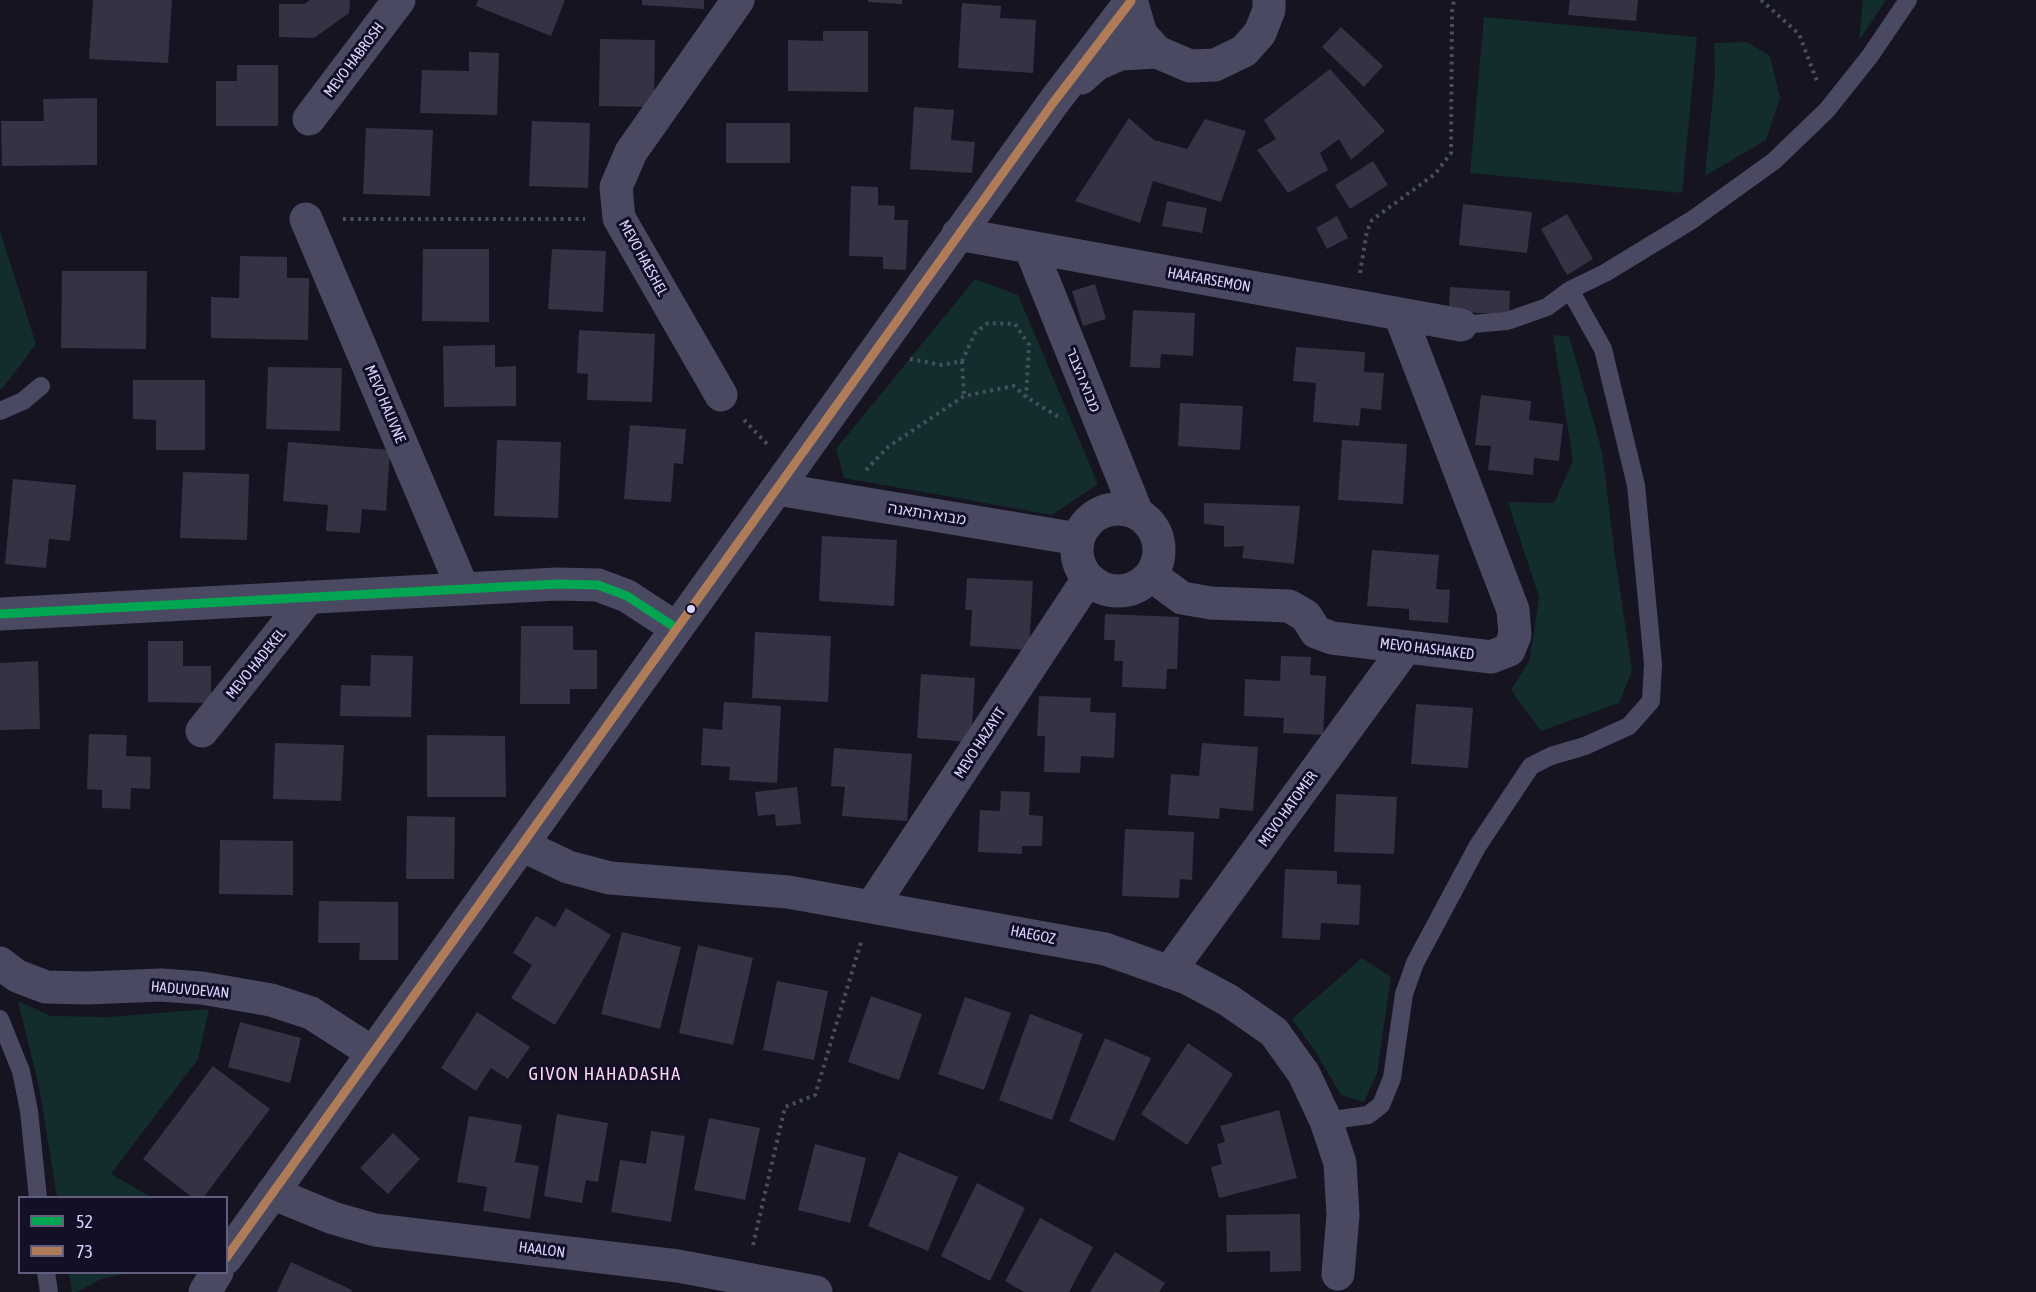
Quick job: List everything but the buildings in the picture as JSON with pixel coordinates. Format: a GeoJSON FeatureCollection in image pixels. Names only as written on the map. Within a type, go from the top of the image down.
{"type":"FeatureCollection","features":[{"type":"Feature","properties":{"kind":"street","name":"MEVO HABROSH"},"geometry":{"type":"LineString","coordinates":[[309,119],[399,0]]}},
{"type":"Feature","properties":{"kind":"street","name":"MEVO HAESHEL"},"geometry":{"type":"LineString","coordinates":[[721,395],[619,219],[616,187],[631,152],[738,0]]}},
{"type":"Feature","properties":{"kind":"street"},"geometry":{"type":"LineString","coordinates":[[1131,0],[1141,34],[1157,52],[1190,66],[1215,66],[1244,51],[1260,33],[1269,10],[1269,0]]}},
{"type":"Feature","properties":{"kind":"street"},"geometry":{"type":"LineString","coordinates":[[228,1255],[958,234],[1131,0]]}},
{"type":"Feature","properties":{"kind":"street"},"geometry":{"type":"LineString","coordinates":[[1053,103],[1097,64],[1120,54],[1157,52]]}},
{"type":"Feature","properties":{"kind":"street","name":"MEVO HALIVNE"},"geometry":{"type":"LineString","coordinates":[[306,219],[463,589]]}},
{"type":"Feature","properties":{"kind":"street","name":"HAAFARSEMON"},"geometry":{"type":"LineString","coordinates":[[958,234],[1461,325]]}},
{"type":"Feature","properties":{"kind":"street","name":"מבוא הצבר"},"geometry":{"type":"LineString","coordinates":[[1030,247],[1137,513]]}},
{"type":"Feature","properties":{"kind":"street","name":"MEVO HASHAKED"},"geometry":{"type":"LineString","coordinates":[[1151,575],[1182,598],[1211,603],[1290,606],[1306,616],[1316,632],[1332,638],[1491,657],[1509,650],[1515,635],[1513,610],[1400,315]]}},
{"type":"Feature","properties":{"kind":"street","name":"מבוא התאנה"},"geometry":{"type":"LineString","coordinates":[[784,479],[839,499],[1078,539]]}},
{"type":"Feature","properties":{"kind":"street"},"geometry":{"type":"LineString","coordinates":[[1116,509],[1137,513],[1145,518],[1154,529],[1159,543],[1159,557],[1151,575],[1141,585],[1127,591],[1100,588],[1088,579],[1080,567],[1077,553],[1078,539],[1085,525],[1096,515],[1116,509]]}},
{"type":"Feature","properties":{"kind":"street","name":"MEVO HAZAYIT"},"geometry":{"type":"LineString","coordinates":[[872,906],[1088,579]]}},
{"type":"Feature","properties":{"kind":"street"},"geometry":{"type":"LineString","coordinates":[[0,614],[557,584],[598,585],[627,596],[676,628]]}},
{"type":"Feature","properties":{"kind":"street","name":"MEVO HADEKEL"},"geometry":{"type":"LineString","coordinates":[[202,731],[309,597]]}},
{"type":"Feature","properties":{"kind":"street","name":"MEVO HATOMER"},"geometry":{"type":"LineString","coordinates":[[1169,972],[1406,647]]}},
{"type":"Feature","properties":{"kind":"street","name":"HAEGOZ"},"geometry":{"type":"LineString","coordinates":[[522,845],[568,867],[610,878],[788,892],[1105,949],[1187,978],[1228,1000],[1274,1032],[1304,1074],[1326,1120],[1340,1163],[1343,1215],[1335,1283]]}},
{"type":"Feature","properties":{"kind":"street","name":"HADUVDEVAN"},"geometry":{"type":"LineString","coordinates":[[0,963],[17,976],[46,987],[160,985],[202,988],[271,1000],[311,1013],[373,1053]]}},
{"type":"Feature","properties":{"kind":"street","name":"HAALON"},"geometry":{"type":"LineString","coordinates":[[272,1193],[333,1218],[375,1230],[678,1266],[816,1292]]}},
{"type":"Feature","properties":{"kind":"street"},"geometry":{"type":"LineString","coordinates":[[205,1292],[216,1274]]}},
{"type":"Feature","properties":{"kind":"lane"},"geometry":{"type":"LineString","coordinates":[[1461,325],[1507,321],[1547,307],[1570,290],[1605,273],[1692,220],[1774,161],[1827,110],[1870,56],[1908,0]]}},
{"type":"Feature","properties":{"kind":"lane"},"geometry":{"type":"LineString","coordinates":[[1326,1120],[1368,1115],[1381,1105],[1392,1078],[1404,994],[1415,963],[1477,847],[1531,766],[1551,756],[1585,746],[1629,726],[1651,701],[1653,664],[1636,486],[1603,349],[1570,290]]}},
{"type":"Feature","properties":{"kind":"lane"},"geometry":{"type":"LineString","coordinates":[[0,411],[23,401],[41,386]]}},
{"type":"Feature","properties":{"kind":"lane"},"geometry":{"type":"LineString","coordinates":[[0,1020],[21,1071],[29,1111],[38,1196]]}},
{"type":"Feature","properties":{"kind":"lane"},"geometry":{"type":"LineString","coordinates":[[46,1274],[49,1292]]}},
{"type":"Feature","properties":{"kind":"path"},"geometry":{"type":"LineString","coordinates":[[1355,306],[1367,231],[1372,220],[1435,174],[1450,153],[1454,0]]}},
{"type":"Feature","properties":{"kind":"path"},"geometry":{"type":"LineString","coordinates":[[1761,0],[1800,34],[1827,110]]}},
{"type":"Feature","properties":{"kind":"path"},"geometry":{"type":"LineString","coordinates":[[306,219],[619,219]]}},
{"type":"Feature","properties":{"kind":"path"},"geometry":{"type":"LineString","coordinates":[[964,396],[962,361],[975,333],[988,323],[1015,324],[1029,345],[1026,397]]}},
{"type":"Feature","properties":{"kind":"path"},"geometry":{"type":"LineString","coordinates":[[873,353],[942,365],[962,361]]}},
{"type":"Feature","properties":{"kind":"path"},"geometry":{"type":"LineString","coordinates":[[839,499],[888,447],[964,396],[1014,386],[1026,397],[1063,419]]}},
{"type":"Feature","properties":{"kind":"path"},"geometry":{"type":"LineString","coordinates":[[721,395],[784,479]]}},
{"type":"Feature","properties":{"kind":"path"},"geometry":{"type":"LineString","coordinates":[[745,1278],[785,1107],[815,1095],[872,906]]}},
{"type":"Feature","properties":{"kind":"green space"},"geometry":{"type":"Polygon","coordinates":[[[1863,0],[1886,0],[1859,41],[1863,0]]]}},
{"type":"Feature","properties":{"kind":"green space"},"geometry":{"type":"Polygon","coordinates":[[[1484,17],[1697,37],[1682,193],[1470,173],[1484,17]]]}},
{"type":"Feature","properties":{"kind":"green space"},"geometry":{"type":"Polygon","coordinates":[[[1747,42],[1770,56],[1780,98],[1766,140],[1705,176],[1715,76],[1714,43],[1747,42]]]}},
{"type":"Feature","properties":{"kind":"green space"},"geometry":{"type":"Polygon","coordinates":[[[0,231],[36,344],[0,389],[0,231]]]}},
{"type":"Feature","properties":{"kind":"green space"},"geometry":{"type":"Polygon","coordinates":[[[975,279],[1018,295],[1098,484],[1052,515],[844,478],[836,449],[975,279]]]}},
{"type":"Feature","properties":{"kind":"green space"},"geometry":{"type":"Polygon","coordinates":[[[1553,335],[1569,336],[1602,451],[1632,671],[1619,703],[1541,731],[1511,690],[1530,659],[1539,597],[1508,502],[1554,503],[1573,461],[1553,335]]]}},
{"type":"Feature","properties":{"kind":"green space"},"geometry":{"type":"Polygon","coordinates":[[[1362,958],[1391,977],[1377,1073],[1364,1102],[1341,1095],[1315,1051],[1292,1019],[1362,958]]]}},
{"type":"Feature","properties":{"kind":"green space"},"geometry":{"type":"Polygon","coordinates":[[[18,1001],[51,1016],[109,1017],[209,1009],[198,1059],[111,1174],[149,1196],[57,1196],[39,1087],[18,1001]]]}},
{"type":"Feature","properties":{"kind":"green space"},"geometry":{"type":"Polygon","coordinates":[[[69,1274],[124,1274],[101,1279],[77,1292],[72,1292],[69,1274]]]}},
{"type":"Feature","properties":{"kind":"transit line","name":"73"},"geometry":{"type":"LineString","coordinates":[[228,1255],[1053,103],[1131,1]]}},
{"type":"Feature","properties":{"kind":"transit line","name":"52"},"geometry":{"type":"LineString","coordinates":[[0,614],[557,584],[598,585],[627,596],[676,628]]}},
{"type":"Feature","properties":{"kind":"district","name":"GIVON HAHADASHA"},"geometry":{"type":"Point","coordinates":[605,1074]}}]}
